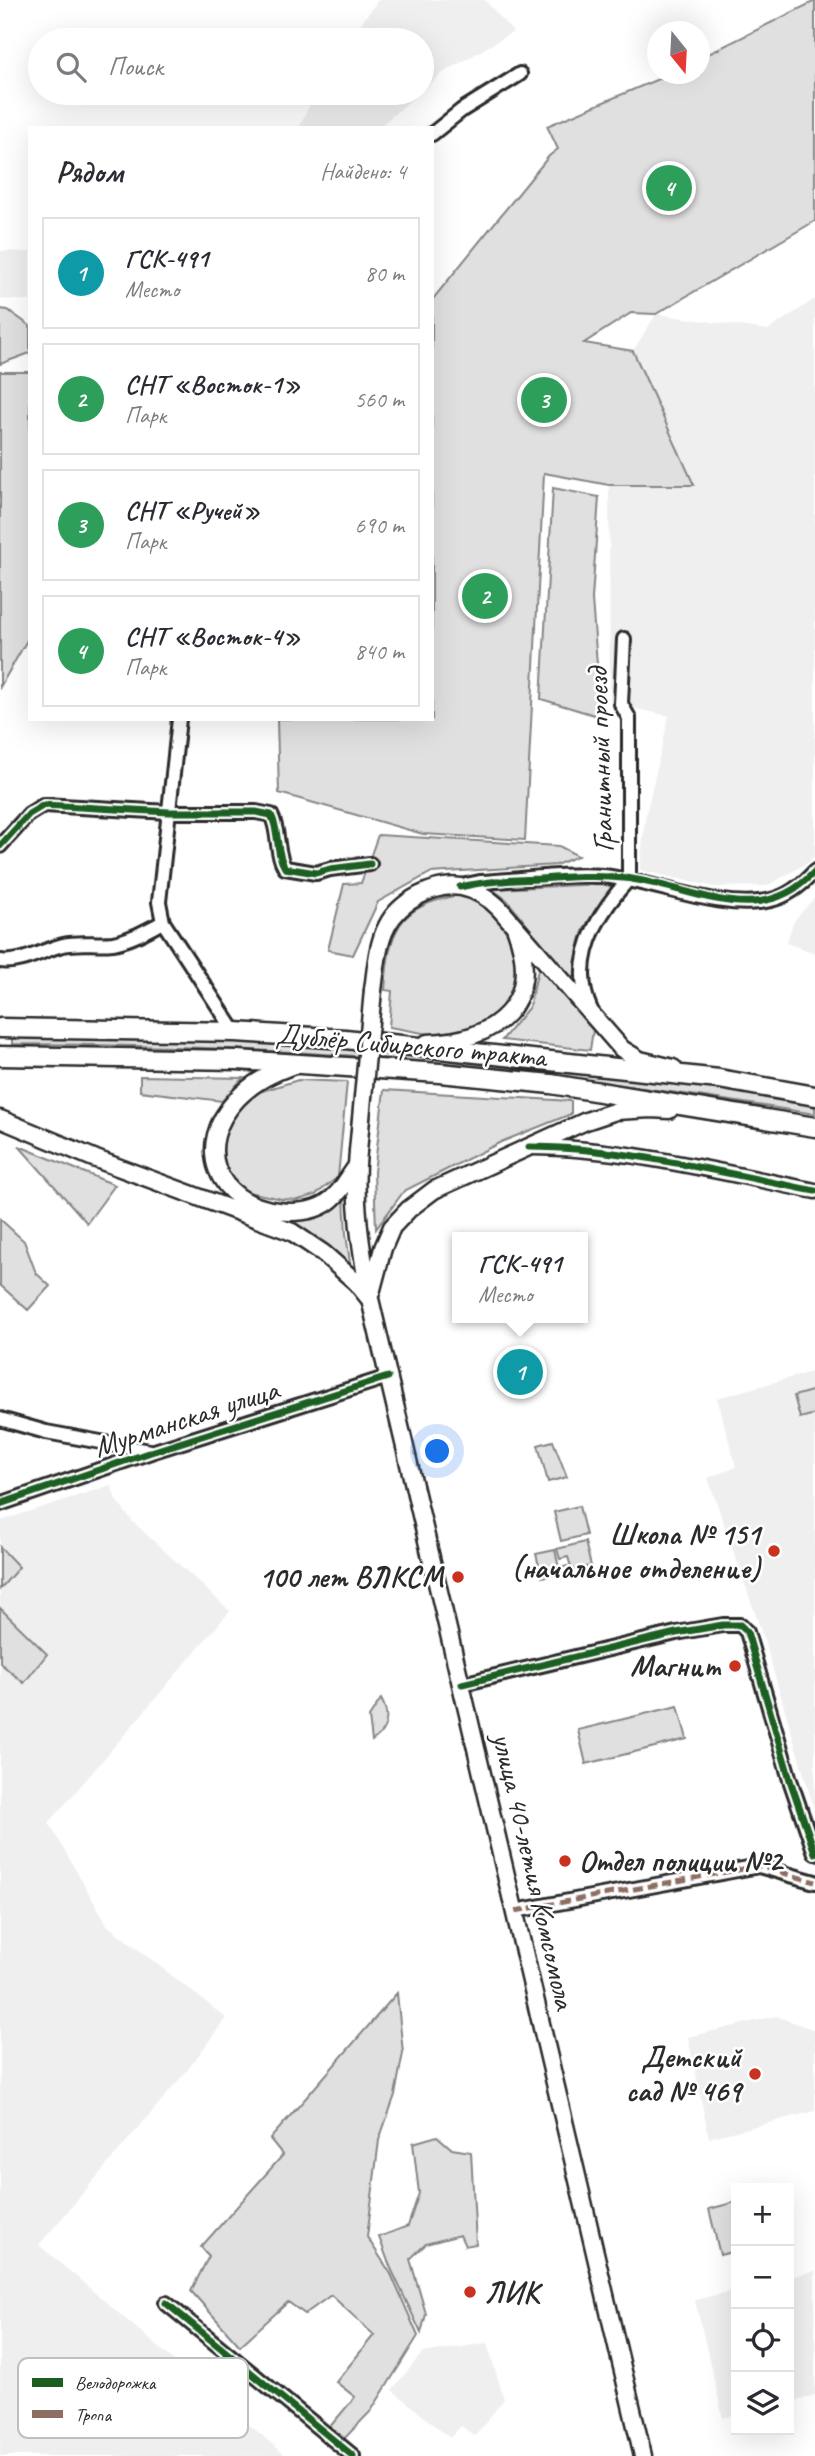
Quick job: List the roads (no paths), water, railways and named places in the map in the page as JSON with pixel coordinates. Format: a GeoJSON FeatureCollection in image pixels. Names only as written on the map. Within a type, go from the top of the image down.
{"type":"FeatureCollection","features":[{"type":"Feature","properties":{"kind":"main road"},"geometry":{"type":"LineString","coordinates":[[460,887],[491,900],[622,1049],[640,1060],[719,1079]]}},
{"type":"Feature","properties":{"kind":"main road","name":"улица 40-летия Комсомола"},"geometry":{"type":"LineString","coordinates":[[460,887],[440,889],[419,896],[397,912],[383,935],[373,990],[357,1159],[358,1235],[388,1377],[643,2456]]}},
{"type":"Feature","properties":{"kind":"main road"},"geometry":{"type":"LineString","coordinates":[[390,1043],[436,1043],[455,1040],[488,1028],[508,1015],[520,998],[524,975],[521,948],[512,922]]}},
{"type":"Feature","properties":{"kind":"main road","name":"Дублёр Сибирского тракта"},"geometry":{"type":"LineString","coordinates":[[0,1028],[235,1032],[390,1043],[719,1079],[815,1096]]}},
{"type":"Feature","properties":{"kind":"main road","name":"Дублёр Сибирского тракта"},"geometry":{"type":"LineString","coordinates":[[0,1056],[298,1063],[551,1084],[815,1127]]}},
{"type":"Feature","properties":{"kind":"main road"},"geometry":{"type":"LineString","coordinates":[[298,1063],[253,1083],[225,1114],[218,1127],[214,1152],[219,1176],[227,1187],[246,1202],[288,1212],[302,1211],[326,1203],[357,1159]]}},
{"type":"Feature","properties":{"kind":"main road"},"geometry":{"type":"LineString","coordinates":[[370,1299],[383,1248],[392,1227],[409,1209],[434,1190],[586,1121],[617,1111],[651,1109],[768,1119]]}},
{"type":"Feature","properties":{"kind":"main road"},"geometry":{"type":"LineString","coordinates":[[0,1119],[96,1159],[292,1232],[340,1268],[370,1299]]}},
{"type":"Feature","properties":{"kind":"street"},"geometry":{"type":"LineString","coordinates":[[434,132],[462,110],[520,74]]}},
{"type":"Feature","properties":{"kind":"street","name":"Гранитный проезд"},"geometry":{"type":"LineString","coordinates":[[624,639],[621,704],[629,718],[629,879]]}},
{"type":"Feature","properties":{"kind":"street"},"geometry":{"type":"LineString","coordinates":[[179,721],[159,902],[165,926],[235,1032]]}},
{"type":"Feature","properties":{"kind":"street"},"geometry":{"type":"LineString","coordinates":[[0,846],[29,814],[44,805],[169,812],[256,812],[271,815],[276,824],[281,861],[285,867],[317,873],[370,864]]}},
{"type":"Feature","properties":{"kind":"street"},"geometry":{"type":"LineString","coordinates":[[460,887],[480,882],[598,876],[629,879],[712,898],[751,903],[782,897],[800,886],[815,872]]}},
{"type":"Feature","properties":{"kind":"street"},"geometry":{"type":"LineString","coordinates":[[597,1022],[589,1006],[583,982],[583,956],[594,927],[629,879]]}},
{"type":"Feature","properties":{"kind":"street"},"geometry":{"type":"LineString","coordinates":[[0,961],[12,962],[82,941],[112,943],[165,926]]}},
{"type":"Feature","properties":{"kind":"street"},"geometry":{"type":"LineString","coordinates":[[586,1121],[581,1137],[584,1145],[591,1151]]}},
{"type":"Feature","properties":{"kind":"street"},"geometry":{"type":"LineString","coordinates":[[529,1147],[564,1147],[591,1151],[815,1191]]}},
{"type":"Feature","properties":{"kind":"street","name":"Мурманская улица"},"geometry":{"type":"LineString","coordinates":[[0,1504],[151,1452],[388,1377]]}},
{"type":"Feature","properties":{"kind":"street"},"geometry":{"type":"LineString","coordinates":[[0,1419],[46,1432],[151,1452]]}},
{"type":"Feature","properties":{"kind":"street"},"geometry":{"type":"LineString","coordinates":[[462,1684],[676,1633],[723,1625],[740,1625],[747,1632],[789,1780],[815,1853]]}},
{"type":"Feature","properties":{"kind":"street"},"geometry":{"type":"LineString","coordinates":[[515,1911],[759,1867],[815,1882]]}},
{"type":"Feature","properties":{"kind":"street"},"geometry":{"type":"LineString","coordinates":[[166,2303],[233,2358]]}},
{"type":"Feature","properties":{"kind":"street"},"geometry":{"type":"LineString","coordinates":[[248,2370],[353,2456]]}},
{"type":"Feature","properties":{"kind":"place","name":"СНТ «Восток-4»"},"geometry":{"type":"Point","coordinates":[669,188]}},
{"type":"Feature","properties":{"kind":"place","name":"СНТ «Ручей»"},"geometry":{"type":"Point","coordinates":[544,400]}},
{"type":"Feature","properties":{"kind":"place","name":"СНТ «Восток-1»"},"geometry":{"type":"Point","coordinates":[485,596]}},
{"type":"Feature","properties":{"kind":"place","name":"ГСК-491"},"geometry":{"type":"Point","coordinates":[520,1372]}},
{"type":"Feature","properties":{"kind":"place","name":"Школа № 151 (начальное отделение)"},"geometry":{"type":"Point","coordinates":[774,1551]}},
{"type":"Feature","properties":{"kind":"place","name":"100 лет ВЛКСМ"},"geometry":{"type":"Point","coordinates":[458,1577]}},
{"type":"Feature","properties":{"kind":"place","name":"Магнит"},"geometry":{"type":"Point","coordinates":[735,1666]}},
{"type":"Feature","properties":{"kind":"place","name":"Отдел полиции №2"},"geometry":{"type":"Point","coordinates":[565,1861]}},
{"type":"Feature","properties":{"kind":"place","name":"Детский сад № 469"},"geometry":{"type":"Point","coordinates":[755,2074]}},
{"type":"Feature","properties":{"kind":"place","name":"ЛИК"},"geometry":{"type":"Point","coordinates":[470,2292]}}]}
